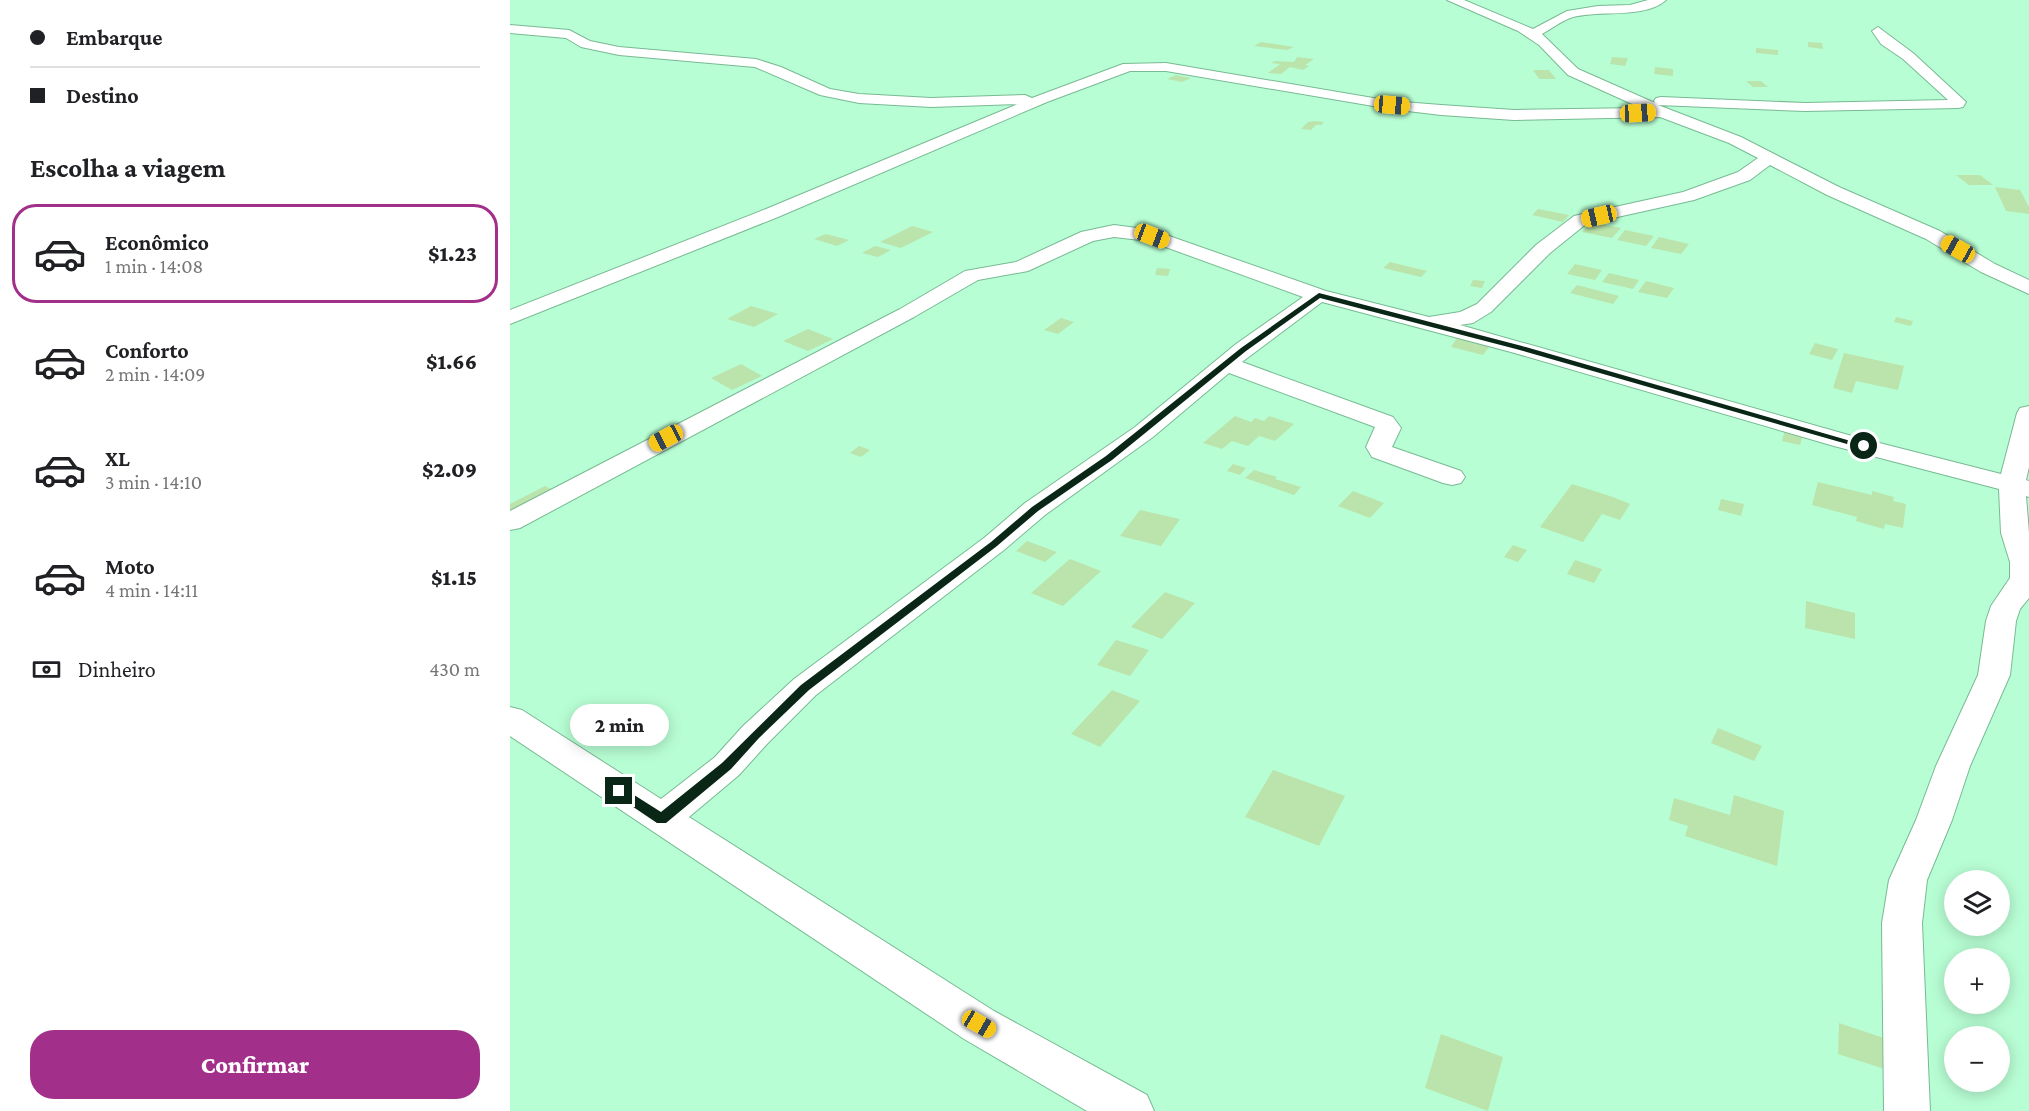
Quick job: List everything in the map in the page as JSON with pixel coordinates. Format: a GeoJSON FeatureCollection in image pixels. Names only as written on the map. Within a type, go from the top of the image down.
{"type":"FeatureCollection","features":[{"type":"Feature","properties":{"kind":"street"},"geometry":{"type":"LineString","coordinates":[[1453,0],[1498,16],[1533,34],[1552,48],[1565,67],[1573,72],[1662,112],[1707,128],[1853,200],[1933,235],[1988,268],[2029,288]]}},
{"type":"Feature","properties":{"kind":"street"},"geometry":{"type":"LineString","coordinates":[[1533,34],[1567,15],[1598,10],[1631,9],[1660,0]]}},
{"type":"Feature","properties":{"kind":"street"},"geometry":{"type":"LineString","coordinates":[[510,29],[569,34],[586,44],[619,51],[756,63],[776,69],[806,86],[836,95],[903,102],[1042,99]]}},
{"type":"Feature","properties":{"kind":"street"},"geometry":{"type":"LineString","coordinates":[[1635,99],[1731,106],[1805,108],[1958,104],[1959,102],[1908,56],[1886,41],[1878,31]]}},
{"type":"Feature","properties":{"kind":"street"},"geometry":{"type":"LineString","coordinates":[[510,318],[562,295],[772,213],[1042,99],[1128,67],[1145,65],[1265,82],[1392,105],[1441,110],[1561,115],[1662,112]]}},
{"type":"Feature","properties":{"kind":"street"},"geometry":{"type":"LineString","coordinates":[[1420,320],[1465,318],[1484,308],[1543,249],[1580,220],[1688,196],[1744,176],[1769,158]]}},
{"type":"Feature","properties":{"kind":"street"},"geometry":{"type":"LineString","coordinates":[[510,522],[907,313],[972,275],[1021,267],[1101,232],[1130,231],[1152,236],[1254,274],[1319,295],[1420,320],[1843,441],[2021,486]]}},
{"type":"Feature","properties":{"kind":"street"},"geometry":{"type":"LineString","coordinates":[[662,819],[726,766],[805,687],[994,544],[1035,509],[1135,438],[1226,364],[1319,295]]}},
{"type":"Feature","properties":{"kind":"street"},"geometry":{"type":"LineString","coordinates":[[1226,364],[1384,422],[1389,428],[1379,447],[1381,452],[1452,477]]}},
{"type":"Feature","properties":{"kind":"street"},"geometry":{"type":"LineString","coordinates":[[1906,1111],[1902,923],[1908,880],[1934,820],[1953,766],[1994,675],[2000,650],[2001,621],[2006,606],[2021,588],[2025,578],[2024,562],[2015,532],[2021,486],[2023,430],[2029,413]]}},
{"type":"Feature","properties":{"kind":"street"},"geometry":{"type":"LineString","coordinates":[[510,719],[979,1024],[1131,1111]]}},
{"type":"Feature","properties":{"kind":"building"},"geometry":{"type":"Polygon","coordinates":[[[1261,42],[1294,47],[1287,50],[1254,46],[1261,42]]]}},
{"type":"Feature","properties":{"kind":"building"},"geometry":{"type":"Polygon","coordinates":[[[1808,42],[1822,43],[1823,49],[1808,47],[1808,42]]]}},
{"type":"Feature","properties":{"kind":"building"},"geometry":{"type":"Polygon","coordinates":[[[1756,48],[1778,50],[1778,55],[1756,53],[1756,48]]]}},
{"type":"Feature","properties":{"kind":"building"},"geometry":{"type":"Polygon","coordinates":[[[1297,57],[1314,59],[1305,65],[1309,66],[1303,70],[1290,67],[1281,74],[1268,73],[1280,64],[1271,63],[1275,61],[1294,62],[1297,57]]]}},
{"type":"Feature","properties":{"kind":"building"},"geometry":{"type":"Polygon","coordinates":[[[1612,57],[1628,58],[1625,66],[1610,64],[1612,57]]]}},
{"type":"Feature","properties":{"kind":"building"},"geometry":{"type":"Polygon","coordinates":[[[1655,67],[1673,69],[1673,76],[1654,74],[1655,67]]]}},
{"type":"Feature","properties":{"kind":"building"},"geometry":{"type":"Polygon","coordinates":[[[1533,70],[1549,70],[1556,79],[1539,79],[1533,70]]]}},
{"type":"Feature","properties":{"kind":"building"},"geometry":{"type":"Polygon","coordinates":[[[1176,75],[1191,78],[1182,82],[1167,79],[1176,75]]]}},
{"type":"Feature","properties":{"kind":"building"},"geometry":{"type":"Polygon","coordinates":[[[1746,81],[1761,81],[1768,87],[1753,87],[1746,81]]]}},
{"type":"Feature","properties":{"kind":"building"},"geometry":{"type":"Polygon","coordinates":[[[1308,122],[1324,122],[1311,130],[1301,129],[1308,122]]]}},
{"type":"Feature","properties":{"kind":"building"},"geometry":{"type":"Polygon","coordinates":[[[1956,175],[1980,175],[1993,185],[1969,185],[1956,175]]]}},
{"type":"Feature","properties":{"kind":"building"},"geometry":{"type":"Polygon","coordinates":[[[1995,187],[2020,190],[2029,207],[2029,214],[2006,211],[1995,187]]]}},
{"type":"Feature","properties":{"kind":"building"},"geometry":{"type":"Polygon","coordinates":[[[1538,209],[1569,215],[1563,222],[1532,215],[1538,209]]]}},
{"type":"Feature","properties":{"kind":"building"},"geometry":{"type":"Polygon","coordinates":[[[1591,222],[1621,228],[1612,238],[1582,232],[1591,222]]]}},
{"type":"Feature","properties":{"kind":"building"},"geometry":{"type":"Polygon","coordinates":[[[912,226],[933,232],[901,248],[880,242],[912,226]]]}},
{"type":"Feature","properties":{"kind":"building"},"geometry":{"type":"Polygon","coordinates":[[[1625,230],[1654,236],[1646,246],[1617,240],[1625,230]]]}},
{"type":"Feature","properties":{"kind":"building"},"geometry":{"type":"Polygon","coordinates":[[[826,234],[849,240],[837,246],[814,239],[826,234]]]}},
{"type":"Feature","properties":{"kind":"building"},"geometry":{"type":"Polygon","coordinates":[[[1659,237],[1689,244],[1681,254],[1651,248],[1659,237]]]}},
{"type":"Feature","properties":{"kind":"building"},"geometry":{"type":"Polygon","coordinates":[[[875,246],[891,250],[878,257],[862,253],[875,246]]]}},
{"type":"Feature","properties":{"kind":"building"},"geometry":{"type":"Polygon","coordinates":[[[1390,262],[1427,271],[1421,277],[1383,268],[1390,262]]]}},
{"type":"Feature","properties":{"kind":"building"},"geometry":{"type":"Polygon","coordinates":[[[1575,264],[1602,270],[1595,280],[1567,274],[1575,264]]]}},
{"type":"Feature","properties":{"kind":"building"},"geometry":{"type":"Polygon","coordinates":[[[1157,268],[1170,269],[1168,276],[1155,275],[1157,268]]]}},
{"type":"Feature","properties":{"kind":"building"},"geometry":{"type":"Polygon","coordinates":[[[1609,273],[1639,280],[1633,289],[1602,282],[1609,273]]]}},
{"type":"Feature","properties":{"kind":"building"},"geometry":{"type":"Polygon","coordinates":[[[1473,280],[1485,281],[1482,288],[1470,286],[1473,280]]]}},
{"type":"Feature","properties":{"kind":"building"},"geometry":{"type":"Polygon","coordinates":[[[1646,281],[1674,288],[1667,298],[1638,292],[1646,281]]]}},
{"type":"Feature","properties":{"kind":"building"},"geometry":{"type":"Polygon","coordinates":[[[1577,285],[1619,296],[1613,304],[1570,293],[1577,285]]]}},
{"type":"Feature","properties":{"kind":"building"},"geometry":{"type":"Polygon","coordinates":[[[751,306],[778,314],[754,327],[727,319],[751,306]]]}},
{"type":"Feature","properties":{"kind":"building"},"geometry":{"type":"Polygon","coordinates":[[[1896,317],[1913,321],[1911,326],[1894,322],[1896,317]]]}},
{"type":"Feature","properties":{"kind":"building"},"geometry":{"type":"Polygon","coordinates":[[[1061,318],[1074,322],[1058,334],[1044,330],[1061,318]]]}},
{"type":"Feature","properties":{"kind":"building"},"geometry":{"type":"Polygon","coordinates":[[[808,329],[833,339],[808,351],[783,341],[808,329]]]}},
{"type":"Feature","properties":{"kind":"building"},"geometry":{"type":"Polygon","coordinates":[[[1457,338],[1490,346],[1483,355],[1451,347],[1457,338]]]}},
{"type":"Feature","properties":{"kind":"building"},"geometry":{"type":"Polygon","coordinates":[[[1815,343],[1838,349],[1832,360],[1809,354],[1815,343]]]}},
{"type":"Feature","properties":{"kind":"building"},"geometry":{"type":"Polygon","coordinates":[[[1844,353],[1904,366],[1898,390],[1856,381],[1852,393],[1833,388],[1844,353]]]}},
{"type":"Feature","properties":{"kind":"building"},"geometry":{"type":"Polygon","coordinates":[[[741,364],[762,376],[732,390],[711,378],[741,364]]]}},
{"type":"Feature","properties":{"kind":"building"},"geometry":{"type":"Polygon","coordinates":[[[1235,416],[1251,422],[1255,418],[1264,421],[1269,416],[1294,424],[1275,441],[1259,436],[1248,446],[1232,441],[1222,449],[1203,443],[1235,416]]]}},
{"type":"Feature","properties":{"kind":"building"},"geometry":{"type":"Polygon","coordinates":[[[1785,430],[1803,435],[1800,445],[1782,441],[1785,430]]]}},
{"type":"Feature","properties":{"kind":"building"},"geometry":{"type":"Polygon","coordinates":[[[859,446],[870,450],[861,457],[850,453],[859,446]]]}},
{"type":"Feature","properties":{"kind":"building"},"geometry":{"type":"Polygon","coordinates":[[[1233,464],[1246,468],[1240,475],[1227,471],[1233,464]]]}},
{"type":"Feature","properties":{"kind":"building"},"geometry":{"type":"Polygon","coordinates":[[[1254,470],[1301,487],[1294,495],[1245,478],[1254,470]]]}},
{"type":"Feature","properties":{"kind":"building"},"geometry":{"type":"Polygon","coordinates":[[[1818,482],[1872,495],[1872,491],[1894,497],[1893,501],[1906,504],[1903,528],[1885,524],[1884,529],[1856,521],[1857,517],[1812,505],[1818,482]]]}},
{"type":"Feature","properties":{"kind":"building"},"geometry":{"type":"Polygon","coordinates":[[[1572,484],[1630,504],[1620,520],[1602,514],[1583,542],[1540,527],[1572,484]]]}},
{"type":"Feature","properties":{"kind":"building"},"geometry":{"type":"Polygon","coordinates":[[[545,486],[555,491],[510,515],[510,504],[545,486]]]}},
{"type":"Feature","properties":{"kind":"building"},"geometry":{"type":"Polygon","coordinates":[[[1353,491],[1384,503],[1370,518],[1338,506],[1353,491]]]}},
{"type":"Feature","properties":{"kind":"building"},"geometry":{"type":"Polygon","coordinates":[[[1721,499],[1744,504],[1741,516],[1718,510],[1721,499]]]}},
{"type":"Feature","properties":{"kind":"building"},"geometry":{"type":"Polygon","coordinates":[[[1140,510],[1180,519],[1161,546],[1120,536],[1140,510]]]}},
{"type":"Feature","properties":{"kind":"building"},"geometry":{"type":"Polygon","coordinates":[[[1027,541],[1057,552],[1045,562],[1016,551],[1027,541]]]}},
{"type":"Feature","properties":{"kind":"building"},"geometry":{"type":"Polygon","coordinates":[[[1513,545],[1527,550],[1518,562],[1504,557],[1513,545]]]}},
{"type":"Feature","properties":{"kind":"building"},"geometry":{"type":"Polygon","coordinates":[[[1070,559],[1101,571],[1063,606],[1031,593],[1070,559]]]}},
{"type":"Feature","properties":{"kind":"building"},"geometry":{"type":"Polygon","coordinates":[[[1575,560],[1602,569],[1594,583],[1567,574],[1575,560]]]}},
{"type":"Feature","properties":{"kind":"building"},"geometry":{"type":"Polygon","coordinates":[[[1165,592],[1195,603],[1162,639],[1131,627],[1165,592]]]}},
{"type":"Feature","properties":{"kind":"building"},"geometry":{"type":"Polygon","coordinates":[[[1806,601],[1855,613],[1855,639],[1805,628],[1806,601]]]}},
{"type":"Feature","properties":{"kind":"building"},"geometry":{"type":"Polygon","coordinates":[[[1116,640],[1149,650],[1130,676],[1097,665],[1116,640]]]}},
{"type":"Feature","properties":{"kind":"building"},"geometry":{"type":"Polygon","coordinates":[[[1112,690],[1140,701],[1100,747],[1071,734],[1112,690]]]}},
{"type":"Feature","properties":{"kind":"building"},"geometry":{"type":"Polygon","coordinates":[[[1718,728],[1762,746],[1754,761],[1711,743],[1718,728]]]}},
{"type":"Feature","properties":{"kind":"building"},"geometry":{"type":"Polygon","coordinates":[[[1273,770],[1345,796],[1319,846],[1245,817],[1273,770]]]}},
{"type":"Feature","properties":{"kind":"building"},"geometry":{"type":"Polygon","coordinates":[[[1734,795],[1784,811],[1777,866],[1685,836],[1688,826],[1669,820],[1674,798],[1730,815],[1734,795]]]}},
{"type":"Feature","properties":{"kind":"building"},"geometry":{"type":"Polygon","coordinates":[[[1839,1023],[1893,1041],[1894,1072],[1838,1054],[1839,1023]]]}},
{"type":"Feature","properties":{"kind":"building"},"geometry":{"type":"Polygon","coordinates":[[[1441,1034],[1503,1057],[1488,1111],[1425,1088],[1441,1034]]]}},
{"type":"Feature","properties":{"kind":"route"},"geometry":{"type":"LineString","coordinates":[[619,791],[662,819],[726,766],[805,687],[994,544],[1035,509],[1109,458],[1244,350],[1319,295],[1519,347],[1864,446]]}}]}
